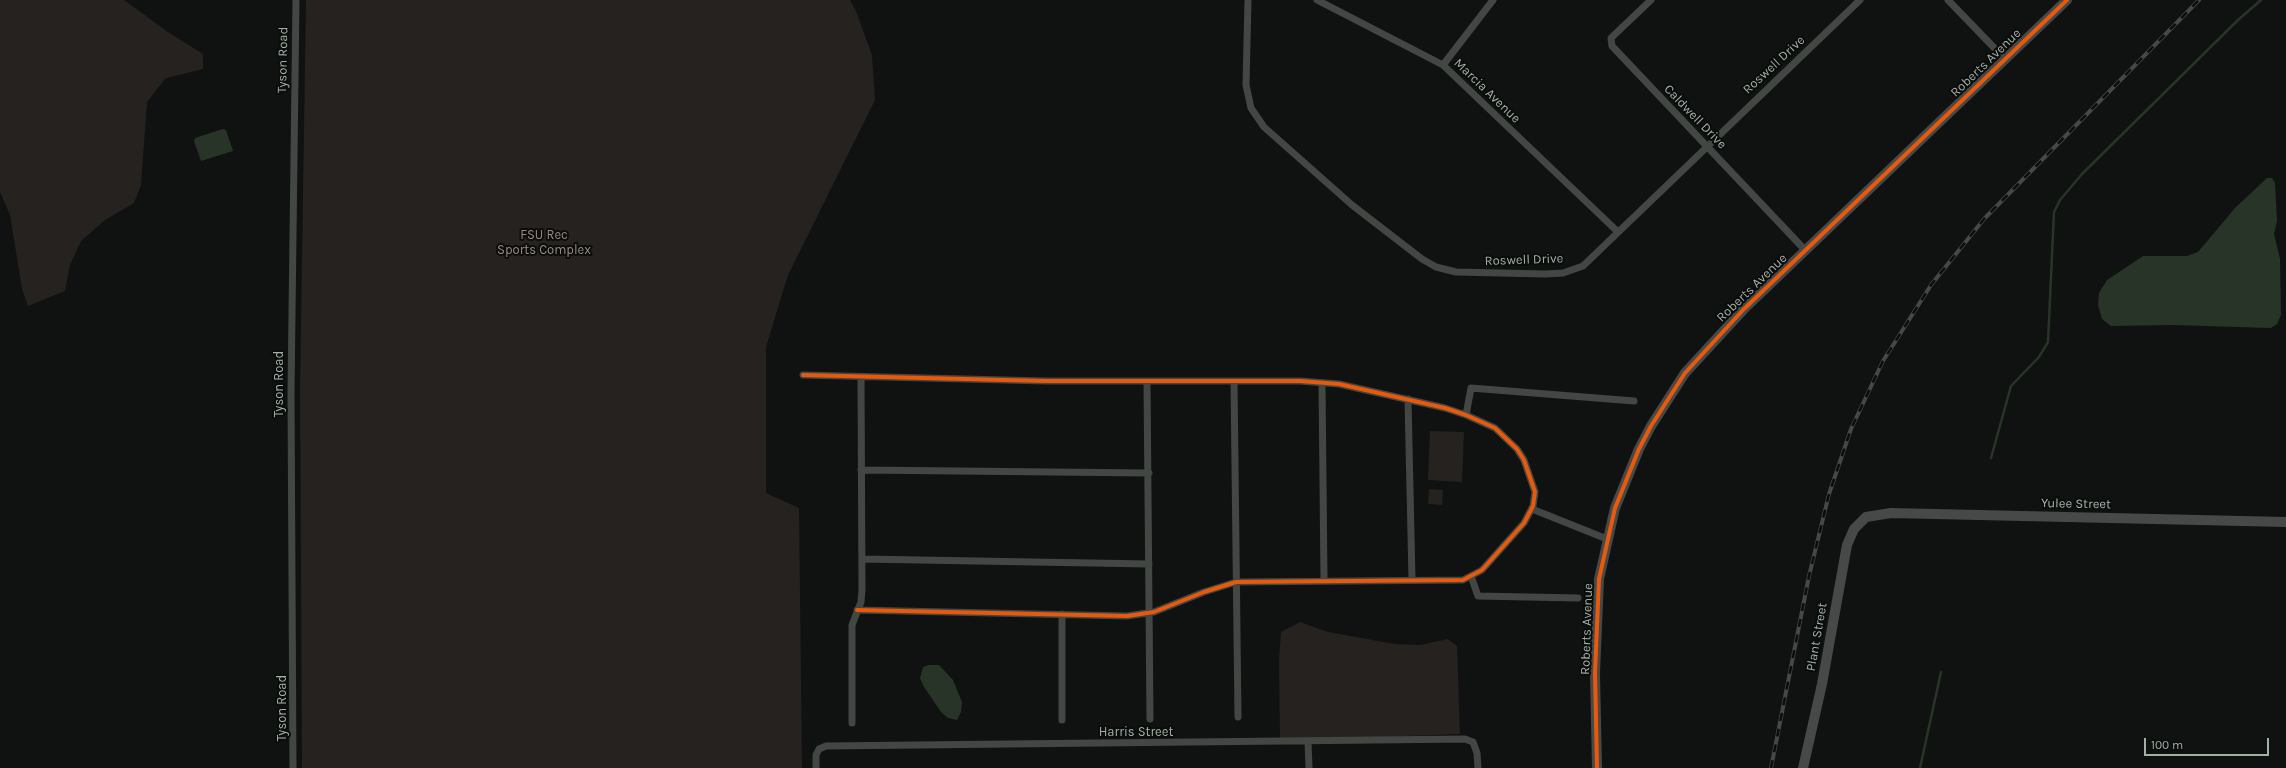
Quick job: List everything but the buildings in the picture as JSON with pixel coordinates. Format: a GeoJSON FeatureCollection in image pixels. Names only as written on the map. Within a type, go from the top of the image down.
{"type":"FeatureCollection","features":[{"type":"Feature","properties":{"kind":"street","name":"Tyson Road"},"geometry":{"type":"LineString","coordinates":[[293,768],[290,393],[296,0]]}},
{"type":"Feature","properties":{"kind":"street","name":"Roswell Drive"},"geometry":{"type":"LineString","coordinates":[[1248,0],[1246,85],[1248,98],[1257,119],[1352,204],[1422,259],[1436,267],[1456,272],[1563,273],[1582,266],[1860,0]]}},
{"type":"Feature","properties":{"kind":"street","name":"Marcia Avenue"},"geometry":{"type":"LineString","coordinates":[[1317,0],[1443,65],[1618,232]]}},
{"type":"Feature","properties":{"kind":"street"},"geometry":{"type":"LineString","coordinates":[[1443,65],[1493,0]]}},
{"type":"Feature","properties":{"kind":"street","name":"Caldwell Drive"},"geometry":{"type":"LineString","coordinates":[[1651,0],[1611,38],[1610,42],[1617,53],[1805,250]]}},
{"type":"Feature","properties":{"kind":"street"},"geometry":{"type":"LineString","coordinates":[[1948,0],[2005,59]]}},
{"type":"Feature","properties":{"kind":"street","name":"Roberts Avenue"},"geometry":{"type":"LineString","coordinates":[[1596,768],[1597,613],[1599,579],[1607,539],[1622,488],[1639,449],[1667,399],[1708,347],[1805,250],[2067,0]]}},
{"type":"Feature","properties":{"kind":"street"},"geometry":{"type":"LineString","coordinates":[[803,376],[1322,382],[1408,399],[1466,414],[1495,428],[1518,449],[1530,472],[1535,492],[1532,509],[1524,523],[1499,553],[1482,570],[1471,576],[1449,581],[1324,580],[1236,582],[1149,613],[1127,616],[857,610]]}},
{"type":"Feature","properties":{"kind":"street"},"geometry":{"type":"LineString","coordinates":[[852,723],[852,625],[862,590],[861,377]]}},
{"type":"Feature","properties":{"kind":"street"},"geometry":{"type":"LineString","coordinates":[[1147,380],[1150,719]]}},
{"type":"Feature","properties":{"kind":"street"},"geometry":{"type":"LineString","coordinates":[[1234,381],[1238,717]]}},
{"type":"Feature","properties":{"kind":"street"},"geometry":{"type":"LineString","coordinates":[[1322,382],[1324,580]]}},
{"type":"Feature","properties":{"kind":"street"},"geometry":{"type":"LineString","coordinates":[[1466,414],[1471,388],[1634,401]]}},
{"type":"Feature","properties":{"kind":"street"},"geometry":{"type":"LineString","coordinates":[[1408,399],[1412,580]]}},
{"type":"Feature","properties":{"kind":"street"},"geometry":{"type":"LineString","coordinates":[[861,470],[1149,473]]}},
{"type":"Feature","properties":{"kind":"street"},"geometry":{"type":"LineString","coordinates":[[1532,509],[1607,539]]}},
{"type":"Feature","properties":{"kind":"street","name":"Yulee Street"},"geometry":{"type":"LineString","coordinates":[[1866,516],[1891,513],[2286,522]]}},
{"type":"Feature","properties":{"kind":"street","name":"Plant Street"},"geometry":{"type":"LineString","coordinates":[[1803,768],[1822,684],[1847,545],[1854,529],[1866,516]]}},
{"type":"Feature","properties":{"kind":"street"},"geometry":{"type":"LineString","coordinates":[[862,559],[1149,564]]}},
{"type":"Feature","properties":{"kind":"street"},"geometry":{"type":"LineString","coordinates":[[1471,576],[1478,596],[1578,598]]}},
{"type":"Feature","properties":{"kind":"street"},"geometry":{"type":"LineString","coordinates":[[1062,614],[1062,720]]}},
{"type":"Feature","properties":{"kind":"street","name":"Harris Street"},"geometry":{"type":"LineString","coordinates":[[816,768],[816,755],[820,749],[826,746],[1308,742],[1465,739],[1473,742],[1477,752],[1478,768]]}},
{"type":"Feature","properties":{"kind":"street"},"geometry":{"type":"LineString","coordinates":[[1308,742],[1308,768]]}},
{"type":"Feature","properties":{"kind":"green space"},"geometry":{"type":"Polygon","coordinates":[[[0,0],[124,0],[168,32],[203,54],[203,69],[166,78],[147,102],[141,185],[134,203],[105,220],[81,241],[70,265],[65,291],[28,306],[22,289],[10,215],[0,192],[0,0]]]}},
{"type":"Feature","properties":{"kind":"green space","name":"FSU Rec Sports Complex"},"geometry":{"type":"Polygon","coordinates":[[[306,0],[850,0],[856,11],[872,55],[875,100],[788,275],[766,347],[766,493],[799,508],[802,768],[302,768],[300,388],[306,0]]]}},
{"type":"Feature","properties":{"kind":"green space"},"geometry":{"type":"Polygon","coordinates":[[[1430,431],[1464,432],[1462,482],[1428,480],[1430,431]]]}},
{"type":"Feature","properties":{"kind":"green space"},"geometry":{"type":"Polygon","coordinates":[[[1429,489],[1443,490],[1442,505],[1428,504],[1429,489]]]}},
{"type":"Feature","properties":{"kind":"green space"},"geometry":{"type":"Polygon","coordinates":[[[1300,622],[1328,632],[1395,644],[1420,645],[1448,639],[1457,646],[1460,734],[1280,741],[1279,659],[1281,632],[1300,622]]]}},
{"type":"Feature","properties":{"kind":"shaded area"},"geometry":{"type":"Polygon","coordinates":[[[223,129],[226,130],[233,151],[201,161],[194,141],[195,138],[223,129]]]}},
{"type":"Feature","properties":{"kind":"shaded area"},"geometry":{"type":"Polygon","coordinates":[[[2267,178],[2272,178],[2275,183],[2277,221],[2274,234],[2280,259],[2281,315],[2277,324],[2271,328],[2174,325],[2111,326],[2102,319],[2098,305],[2099,293],[2107,280],[2143,256],[2187,256],[2198,252],[2235,208],[2267,178]]]}},
{"type":"Feature","properties":{"kind":"shaded area"},"geometry":{"type":"Polygon","coordinates":[[[929,665],[939,665],[953,680],[962,702],[961,712],[957,720],[948,718],[941,712],[924,687],[920,678],[923,667],[929,665]]]}},
{"type":"Feature","properties":{"kind":"waterway"},"geometry":{"type":"LineString","coordinates":[[1991,458],[2011,386],[2039,357],[2048,342],[2054,212],[2060,200],[2082,174],[2238,20],[2261,0]]}},
{"type":"Feature","properties":{"kind":"waterway"},"geometry":{"type":"LineString","coordinates":[[1920,768],[1941,672]]}},
{"type":"Feature","properties":{"kind":"railway"},"geometry":{"type":"LineString","coordinates":[[1771,768],[1809,576],[1829,494],[1851,429],[1883,361],[1931,285],[1984,219],[2199,0]]}},
{"type":"Feature","properties":{"kind":"cycle path"},"geometry":{"type":"LineString","coordinates":[[1597,768],[1595,673],[1599,579],[1615,508],[1639,449],[1651,426],[1685,373],[1743,310],[2067,0]]}},
{"type":"Feature","properties":{"kind":"cycle path"},"geometry":{"type":"LineString","coordinates":[[803,375],[1046,381],[1300,381],[1339,384],[1445,408],[1466,415],[1495,428],[1517,449],[1524,460],[1535,492],[1533,506],[1524,523],[1482,570],[1463,580],[1236,582],[1204,592],[1154,612],[1127,616],[857,610]]}}]}
